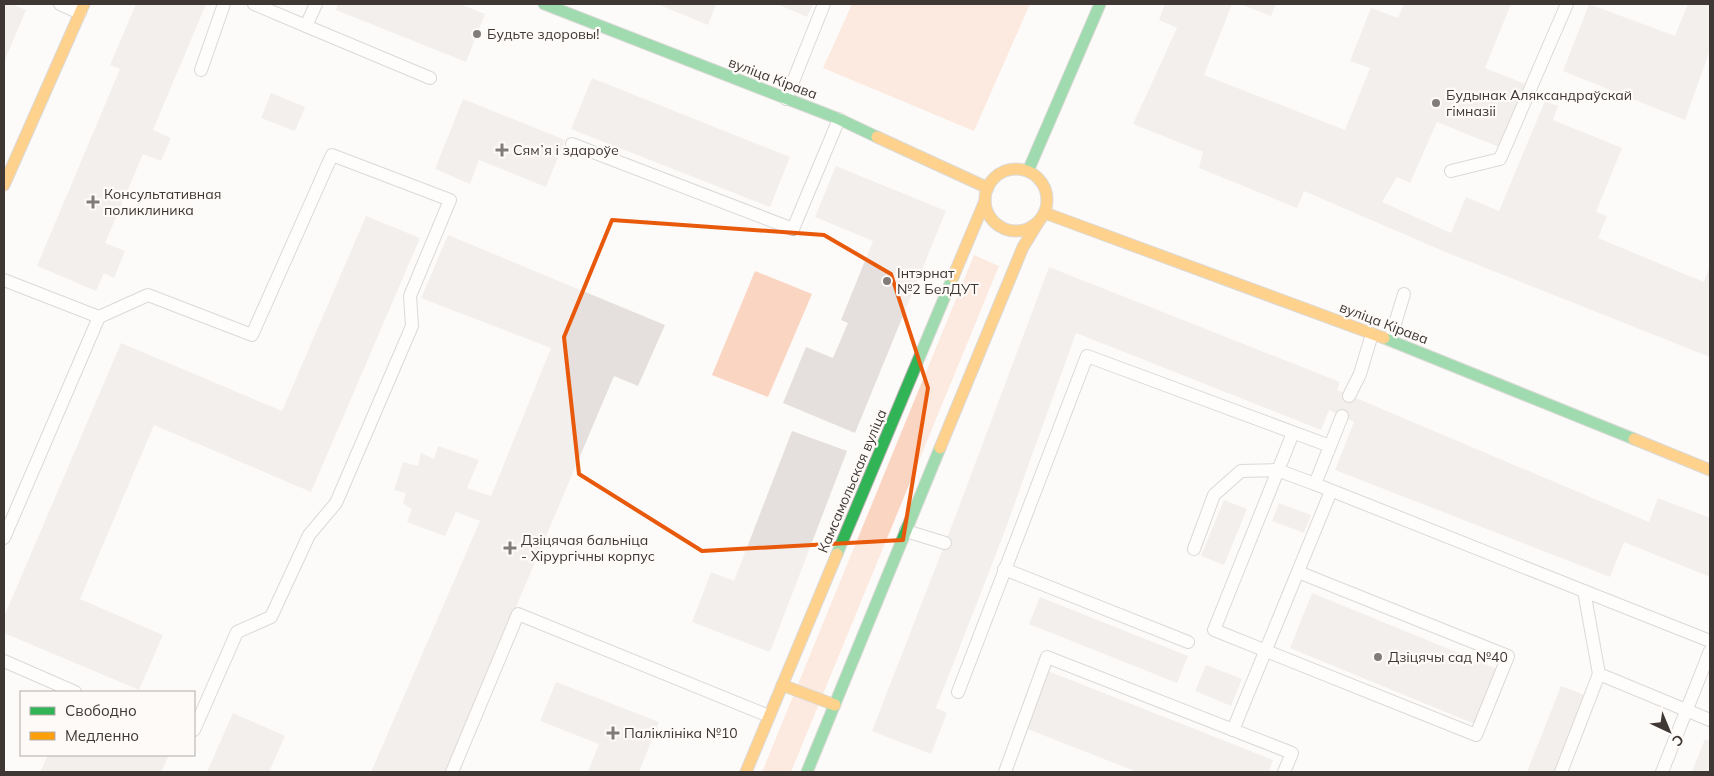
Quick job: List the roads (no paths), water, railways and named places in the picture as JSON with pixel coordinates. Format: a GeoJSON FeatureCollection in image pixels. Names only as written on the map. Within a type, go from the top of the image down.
{"type":"FeatureCollection","features":[{"type":"Feature","properties":{"kind":"street","name":"вуліца Кірава"},"geometry":{"type":"LineString","coordinates":[[546,4],[839,119],[988,188]]}},
{"type":"Feature","properties":{"kind":"street"},"geometry":{"type":"LineString","coordinates":[[1028,171],[1100,4]]}},
{"type":"Feature","properties":{"kind":"street"},"geometry":{"type":"LineString","coordinates":[[4,185],[82,8]]}},
{"type":"Feature","properties":{"kind":"street"},"geometry":{"type":"LineString","coordinates":[[807,772],[1023,247],[1042,217],[1047,203],[1043,184],[1028,171],[1009,170],[993,180],[988,188],[985,201],[992,220],[1010,230],[1030,228],[1042,217]]}},
{"type":"Feature","properties":{"kind":"street","name":"Камсамольская вуліца"},"geometry":{"type":"LineString","coordinates":[[746,772],[985,201]]}},
{"type":"Feature","properties":{"kind":"street","name":"вуліца Кірава"},"geometry":{"type":"LineString","coordinates":[[1042,217],[1390,340],[1710,470]]}},
{"type":"Feature","properties":{"kind":"street"},"geometry":{"type":"LineString","coordinates":[[782,685],[834,705]]}},
{"type":"Feature","properties":{"kind":"lane"},"geometry":{"type":"LineString","coordinates":[[60,4],[82,8]]}},
{"type":"Feature","properties":{"kind":"lane"},"geometry":{"type":"LineString","coordinates":[[201,70],[224,4]]}},
{"type":"Feature","properties":{"kind":"lane"},"geometry":{"type":"LineString","coordinates":[[254,4],[430,78]]}},
{"type":"Feature","properties":{"kind":"lane"},"geometry":{"type":"LineString","coordinates":[[306,26],[316,4]]}},
{"type":"Feature","properties":{"kind":"lane"},"geometry":{"type":"LineString","coordinates":[[786,99],[824,4]]}},
{"type":"Feature","properties":{"kind":"lane"},"geometry":{"type":"LineString","coordinates":[[1452,171],[1500,160],[1568,4]]}},
{"type":"Feature","properties":{"kind":"lane"},"geometry":{"type":"LineString","coordinates":[[572,144],[793,229],[839,119]]}},
{"type":"Feature","properties":{"kind":"lane"},"geometry":{"type":"LineString","coordinates":[[4,538],[99,317],[148,296],[252,335],[332,155],[450,200],[410,296],[412,326],[336,503],[309,534],[271,617],[237,632],[195,728]]}},
{"type":"Feature","properties":{"kind":"lane"},"geometry":{"type":"LineString","coordinates":[[4,280],[99,317]]}},
{"type":"Feature","properties":{"kind":"lane"},"geometry":{"type":"LineString","coordinates":[[1390,340],[1404,294]]}},
{"type":"Feature","properties":{"kind":"lane"},"geometry":{"type":"LineString","coordinates":[[1349,396],[1360,374],[1372,334]]}},
{"type":"Feature","properties":{"kind":"lane"},"geometry":{"type":"LineString","coordinates":[[958,692],[1087,356],[1330,446]]}},
{"type":"Feature","properties":{"kind":"lane"},"geometry":{"type":"LineString","coordinates":[[1315,484],[1342,416]]}},
{"type":"Feature","properties":{"kind":"lane"},"geometry":{"type":"LineString","coordinates":[[1292,433],[1214,630],[1476,735],[1508,656],[1298,572]]}},
{"type":"Feature","properties":{"kind":"lane"},"geometry":{"type":"LineString","coordinates":[[1194,549],[1214,495],[1241,471],[1277,470],[1710,641]]}},
{"type":"Feature","properties":{"kind":"lane"},"geometry":{"type":"LineString","coordinates":[[1233,730],[1331,491]]}},
{"type":"Feature","properties":{"kind":"lane"},"geometry":{"type":"LineString","coordinates":[[906,531],[945,543]]}},
{"type":"Feature","properties":{"kind":"lane"},"geometry":{"type":"LineString","coordinates":[[1004,569],[1188,642]]}},
{"type":"Feature","properties":{"kind":"lane"},"geometry":{"type":"LineString","coordinates":[[1561,772],[1599,674],[1584,591]]}},
{"type":"Feature","properties":{"kind":"lane"},"geometry":{"type":"LineString","coordinates":[[452,772],[518,614],[769,716]]}},
{"type":"Feature","properties":{"kind":"lane"},"geometry":{"type":"LineString","coordinates":[[1662,772],[1710,652]]}},
{"type":"Feature","properties":{"kind":"lane"},"geometry":{"type":"LineString","coordinates":[[1008,771],[1047,657],[1292,753],[1284,772]]}},
{"type":"Feature","properties":{"kind":"lane"},"geometry":{"type":"LineString","coordinates":[[4,661],[73,691]]}},
{"type":"Feature","properties":{"kind":"lane"},"geometry":{"type":"LineString","coordinates":[[1599,674],[1710,720]]}},
{"type":"Feature","properties":{"kind":"place","name":"Будьте здоровы!"},"geometry":{"type":"Point","coordinates":[477,34]}},
{"type":"Feature","properties":{"kind":"place","name":"Будынак Аляксандраўскай гімназіі"},"geometry":{"type":"Point","coordinates":[1436,103]}},
{"type":"Feature","properties":{"kind":"place","name":"Сямʼя і здароўе"},"geometry":{"type":"Point","coordinates":[502,150]}},
{"type":"Feature","properties":{"kind":"place","name":"Консультативная поликлиника"},"geometry":{"type":"Point","coordinates":[93,202]}},
{"type":"Feature","properties":{"kind":"place","name":"Інтэрнат №2 БелДУТ"},"geometry":{"type":"Point","coordinates":[887,281]}},
{"type":"Feature","properties":{"kind":"place","name":"Дзіцячая бальніца - Хірургічны корпус"},"geometry":{"type":"Point","coordinates":[510,548]}},
{"type":"Feature","properties":{"kind":"place","name":"Дзіцячы сад №40"},"geometry":{"type":"Point","coordinates":[1378,657]}},
{"type":"Feature","properties":{"kind":"place","name":"Паліклініка №10"},"geometry":{"type":"Point","coordinates":[613,733]}}]}
